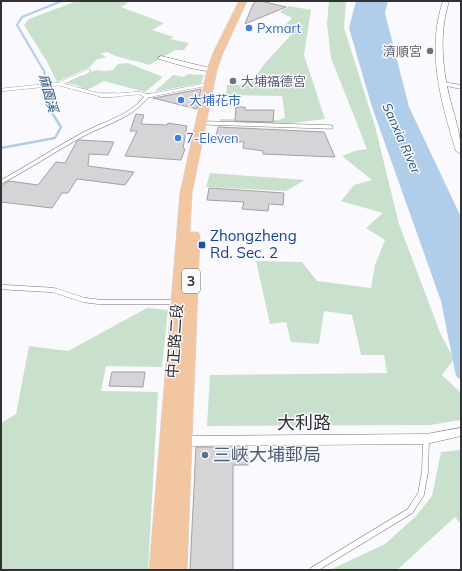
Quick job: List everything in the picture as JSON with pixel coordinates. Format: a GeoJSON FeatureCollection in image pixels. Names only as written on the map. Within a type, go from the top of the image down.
{"type":"FeatureCollection","features":[{"type":"Feature","properties":{"kind":"main road","name":"中正路二段"},"geometry":{"type":"LineString","coordinates":[[176,570],[177,302],[186,193],[212,70],[218,53],[243,1]]}},
{"type":"Feature","properties":{"kind":"main road","name":"中正路二段"},"geometry":{"type":"LineString","coordinates":[[160,570],[176,441],[194,217],[208,123],[219,69],[249,1]]}},
{"type":"Feature","properties":{"kind":"street"},"geometry":{"type":"LineString","coordinates":[[446,1],[443,8],[439,37],[443,84],[448,112],[461,151]]}},
{"type":"Feature","properties":{"kind":"street"},"geometry":{"type":"LineString","coordinates":[[162,58],[190,66],[212,70]]}},
{"type":"Feature","properties":{"kind":"street"},"geometry":{"type":"LineString","coordinates":[[443,84],[461,87]]}},
{"type":"Feature","properties":{"kind":"street","name":"大利路"},"geometry":{"type":"LineString","coordinates":[[176,441],[426,439],[461,432]]}},
{"type":"Feature","properties":{"kind":"lane"},"geometry":{"type":"LineString","coordinates":[[1,90],[59,84],[89,71]]}},
{"type":"Feature","properties":{"kind":"lane"},"geometry":{"type":"LineString","coordinates":[[59,84],[104,96],[139,93],[146,96]]}},
{"type":"Feature","properties":{"kind":"lane"},"geometry":{"type":"LineString","coordinates":[[1,182],[28,168],[85,133],[127,114],[146,96],[209,84]]}},
{"type":"Feature","properties":{"kind":"lane"},"geometry":{"type":"LineString","coordinates":[[208,123],[331,127]]}},
{"type":"Feature","properties":{"kind":"lane"},"geometry":{"type":"LineString","coordinates":[[1,287],[53,290],[84,300],[100,302],[177,302]]}},
{"type":"Feature","properties":{"kind":"lane"},"geometry":{"type":"LineString","coordinates":[[313,570],[410,511],[421,494],[426,472],[426,439]]}},
{"type":"Feature","properties":{"kind":"green space"},"geometry":{"type":"Polygon","coordinates":[[[77,1],[122,1],[128,3],[121,7],[164,23],[152,30],[174,37],[170,39],[189,43],[184,50],[175,50],[149,65],[107,52],[101,54],[106,57],[96,60],[89,68],[57,82],[47,62],[24,25],[29,19],[77,1]]]}},
{"type":"Feature","properties":{"kind":"green space"},"geometry":{"type":"Polygon","coordinates":[[[329,1],[346,1],[344,28],[375,126],[399,224],[441,335],[454,359],[442,375],[461,393],[461,420],[430,425],[207,426],[210,375],[387,373],[384,355],[361,355],[352,315],[324,311],[319,344],[291,342],[286,322],[270,324],[256,261],[302,262],[317,281],[371,288],[375,265],[385,240],[366,228],[383,213],[341,201],[354,185],[372,180],[342,156],[355,151],[367,149],[331,58],[327,24],[329,1]]]}},
{"type":"Feature","properties":{"kind":"green space"},"geometry":{"type":"Polygon","coordinates":[[[289,6],[311,10],[304,55],[325,119],[284,124],[220,122],[220,119],[278,120],[285,118],[282,96],[226,95],[227,85],[244,85],[255,77],[265,63],[291,35],[280,30],[292,18],[280,12],[289,6]]]}},
{"type":"Feature","properties":{"kind":"green space"},"geometry":{"type":"Polygon","coordinates":[[[128,63],[163,77],[145,92],[104,81],[87,90],[76,85],[65,83],[96,70],[113,70],[118,64],[128,63]]]}},
{"type":"Feature","properties":{"kind":"green space"},"geometry":{"type":"Polygon","coordinates":[[[188,74],[204,75],[201,83],[154,92],[173,75],[184,77],[188,74]]]}},
{"type":"Feature","properties":{"kind":"green space"},"geometry":{"type":"Polygon","coordinates":[[[210,173],[305,180],[286,191],[206,187],[210,173]]]}},
{"type":"Feature","properties":{"kind":"green space"},"geometry":{"type":"Polygon","coordinates":[[[147,308],[168,310],[162,367],[106,366],[101,391],[158,392],[148,570],[1,570],[1,423],[16,414],[29,346],[68,351],[147,308]]]}},
{"type":"Feature","properties":{"kind":"green space"},"geometry":{"type":"Polygon","coordinates":[[[461,450],[461,524],[455,517],[397,570],[330,570],[385,544],[416,516],[432,496],[441,452],[461,450]]]}},
{"type":"Feature","properties":{"kind":"water","name":"Sanxia River"},"geometry":{"type":"Polygon","coordinates":[[[356,1],[388,1],[385,13],[409,107],[461,217],[461,380],[456,376],[441,301],[371,104],[349,28],[356,1]]]}},
{"type":"Feature","properties":{"kind":"building"},"geometry":{"type":"Polygon","coordinates":[[[256,1],[286,7],[245,24],[253,4],[256,1]]]}},
{"type":"Feature","properties":{"kind":"building","name":"大埔花市"},"geometry":{"type":"Polygon","coordinates":[[[201,89],[197,109],[153,98],[154,98],[201,89]]]}},
{"type":"Feature","properties":{"kind":"building"},"geometry":{"type":"Polygon","coordinates":[[[236,107],[245,107],[245,110],[274,110],[273,122],[235,121],[236,107]]]}},
{"type":"Feature","properties":{"kind":"building"},"geometry":{"type":"Polygon","coordinates":[[[136,114],[144,115],[141,124],[167,125],[168,123],[187,126],[183,148],[185,149],[181,160],[125,156],[137,131],[130,131],[136,114]]]}},
{"type":"Feature","properties":{"kind":"building"},"geometry":{"type":"Polygon","coordinates":[[[218,127],[324,132],[335,157],[263,154],[263,151],[243,148],[244,142],[215,141],[218,127]]]}},
{"type":"Feature","properties":{"kind":"building"},"geometry":{"type":"Polygon","coordinates":[[[77,141],[114,142],[108,155],[89,154],[88,166],[134,172],[125,185],[77,179],[68,193],[62,193],[52,208],[1,202],[1,188],[4,184],[9,181],[38,185],[56,162],[65,163],[77,141]]]}},
{"type":"Feature","properties":{"kind":"building"},"geometry":{"type":"Polygon","coordinates":[[[209,188],[284,193],[283,205],[269,204],[268,211],[242,209],[244,202],[207,200],[209,188]]]}},
{"type":"Feature","properties":{"kind":"building"},"geometry":{"type":"Polygon","coordinates":[[[112,372],[145,372],[143,387],[109,386],[112,372]]]}},
{"type":"Feature","properties":{"kind":"building"},"geometry":{"type":"Polygon","coordinates":[[[196,447],[248,447],[248,465],[233,465],[233,570],[190,570],[196,447]]]}},
{"type":"Feature","properties":{"kind":"waterway","name":"麻園溪"},"geometry":{"type":"LineString","coordinates":[[50,96],[44,71],[17,25],[22,17],[62,1]]}},
{"type":"Feature","properties":{"kind":"waterway","name":"麻園溪"},"geometry":{"type":"LineString","coordinates":[[1,148],[55,138],[61,127],[52,113],[50,95]]}},
{"type":"Feature","properties":{"kind":"place","name":"Pxmart"},"geometry":{"type":"Point","coordinates":[249,28]}},
{"type":"Feature","properties":{"kind":"place","name":"濟順宮"},"geometry":{"type":"Point","coordinates":[430,51]}},
{"type":"Feature","properties":{"kind":"place","name":"大埔福德宮"},"geometry":{"type":"Point","coordinates":[233,81]}},
{"type":"Feature","properties":{"kind":"place","name":"大埔花市"},"geometry":{"type":"Point","coordinates":[181,100]}},
{"type":"Feature","properties":{"kind":"place","name":"7-Eleven"},"geometry":{"type":"Point","coordinates":[178,138]}},
{"type":"Feature","properties":{"kind":"place","name":"Zhongzheng Rd. Sec. 2"},"geometry":{"type":"Point","coordinates":[202,245]}},
{"type":"Feature","properties":{"kind":"place","name":"三峽大埔郵局"},"geometry":{"type":"Point","coordinates":[205,455]}}]}
